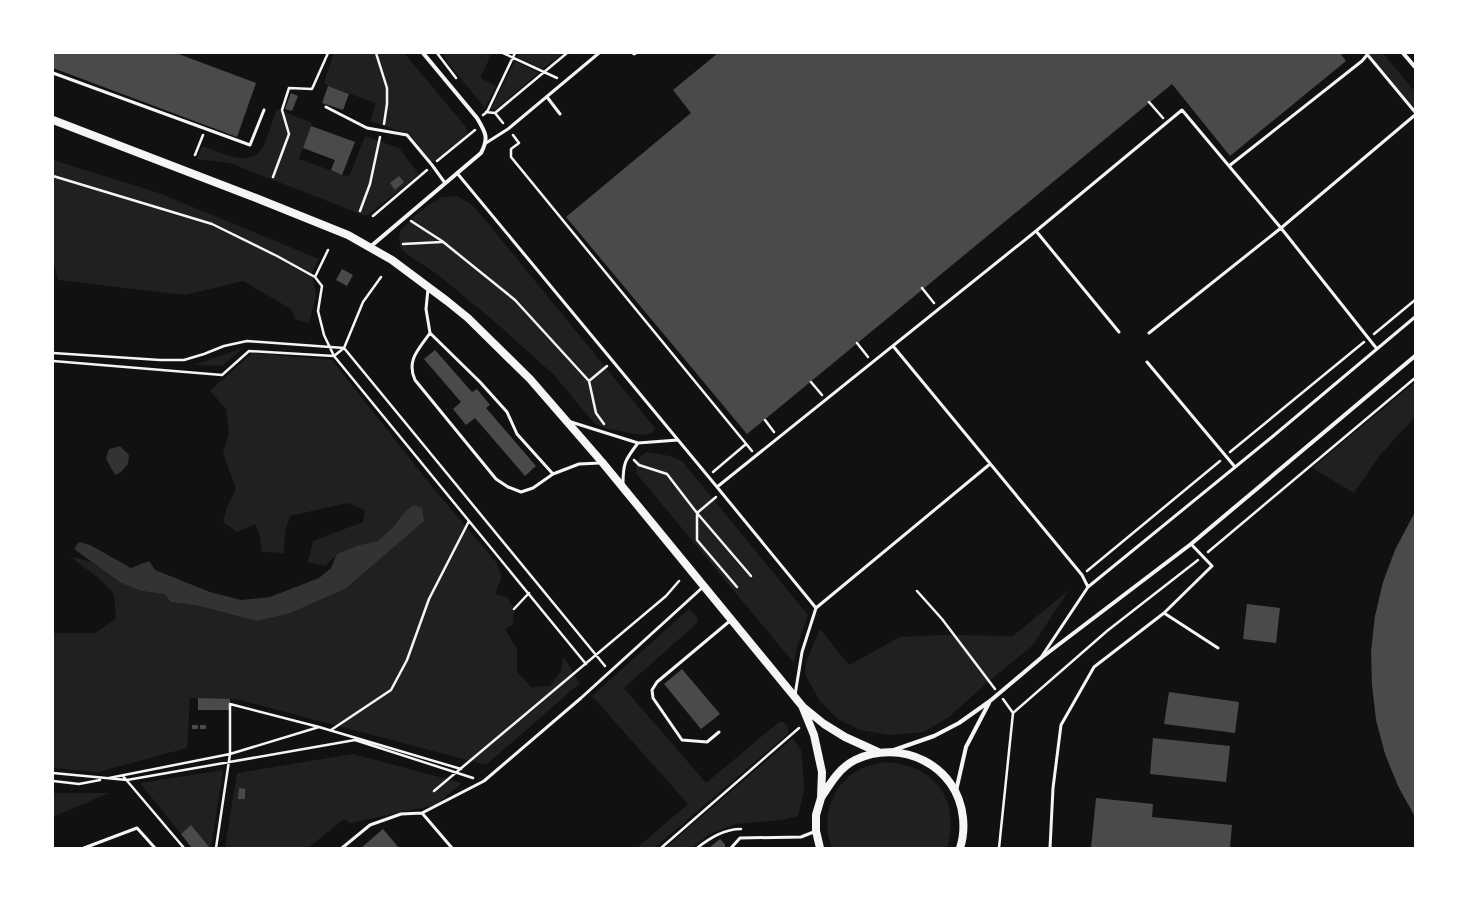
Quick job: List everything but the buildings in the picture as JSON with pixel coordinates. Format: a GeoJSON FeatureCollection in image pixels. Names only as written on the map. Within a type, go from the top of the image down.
{"type":"FeatureCollection","features":[{"type":"Feature","properties":{"kind":"main road"},"geometry":{"type":"LineString","coordinates":[[53,120],[348,235],[392,260],[428,287],[468,318],[530,379],[602,462],[803,707],[824,724],[845,737],[878,752]]}},
{"type":"Feature","properties":{"kind":"main road"},"geometry":{"type":"LineString","coordinates":[[803,707],[814,735],[822,772],[821,798],[816,815],[818,846]]}},
{"type":"Feature","properties":{"kind":"main road"},"geometry":{"type":"LineString","coordinates":[[821,798],[834,776],[854,760],[878,752],[889,751],[909,754],[928,762],[944,775],[956,792],[962,809],[964,828],[961,847]]}},
{"type":"Feature","properties":{"kind":"street"},"geometry":{"type":"LineString","coordinates":[[370,247],[481,153],[486,143],[484,130],[477,118],[423,53]]}},
{"type":"Feature","properties":{"kind":"street"},"geometry":{"type":"LineString","coordinates":[[1403,53],[1415,67]]}},
{"type":"Feature","properties":{"kind":"street"},"geometry":{"type":"LineString","coordinates":[[889,751],[934,736],[959,723],[990,701],[1041,658],[1191,544],[1415,356]]}},
{"type":"Feature","properties":{"kind":"street"},"geometry":{"type":"LineString","coordinates":[[956,792],[966,747],[990,701]]}},
{"type":"Feature","properties":{"kind":"lane"},"geometry":{"type":"LineString","coordinates":[[486,143],[508,129],[599,53]]}},
{"type":"Feature","properties":{"kind":"lane"},"geometry":{"type":"LineString","coordinates":[[1229,166],[1362,61],[1366,54],[1415,112]]}},
{"type":"Feature","properties":{"kind":"lane"},"geometry":{"type":"LineString","coordinates":[[53,73],[205,130],[250,145],[264,110]]}},
{"type":"Feature","properties":{"kind":"lane"},"geometry":{"type":"LineString","coordinates":[[546,97],[560,114]]}},
{"type":"Feature","properties":{"kind":"lane"},"geometry":{"type":"LineString","coordinates":[[326,106],[367,128],[407,135],[445,183]]}},
{"type":"Feature","properties":{"kind":"lane"},"geometry":{"type":"LineString","coordinates":[[717,487],[1036,231],[1182,110],[1281,228],[1377,349]]}},
{"type":"Feature","properties":{"kind":"lane"},"geometry":{"type":"LineString","coordinates":[[1149,333],[1281,228],[1415,115]]}},
{"type":"Feature","properties":{"kind":"lane"},"geometry":{"type":"LineString","coordinates":[[457,173],[816,608]]}},
{"type":"Feature","properties":{"kind":"lane"},"geometry":{"type":"LineString","coordinates":[[1036,231],[1119,332]]}},
{"type":"Feature","properties":{"kind":"lane"},"geometry":{"type":"LineString","coordinates":[[428,287],[426,309],[430,333],[480,382],[507,412],[517,434],[553,474]]}},
{"type":"Feature","properties":{"kind":"lane"},"geometry":{"type":"LineString","coordinates":[[1041,658],[1088,587],[1415,317]]}},
{"type":"Feature","properties":{"kind":"lane"},"geometry":{"type":"LineString","coordinates":[[430,333],[415,354],[411,364],[411,372],[414,380],[496,478],[508,487],[522,492],[534,488],[553,474],[579,464],[602,462]]}},
{"type":"Feature","properties":{"kind":"lane"},"geometry":{"type":"LineString","coordinates":[[893,346],[1082,575],[1088,587]]}},
{"type":"Feature","properties":{"kind":"lane"},"geometry":{"type":"LineString","coordinates":[[1148,362],[1235,467]]}},
{"type":"Feature","properties":{"kind":"lane"},"geometry":{"type":"LineString","coordinates":[[566,421],[638,443],[678,440]]}},
{"type":"Feature","properties":{"kind":"lane"},"geometry":{"type":"LineString","coordinates":[[622,488],[623,467],[629,455],[638,443]]}},
{"type":"Feature","properties":{"kind":"lane"},"geometry":{"type":"LineString","coordinates":[[794,697],[802,652],[816,608],[990,464]]}},
{"type":"Feature","properties":{"kind":"lane"},"geometry":{"type":"LineString","coordinates":[[1050,848],[1053,788],[1061,726],[1094,667],[1164,613],[1212,566],[1191,544]]}},
{"type":"Feature","properties":{"kind":"lane"},"geometry":{"type":"LineString","coordinates":[[342,848],[370,825],[401,814],[422,813],[484,781],[582,698],[703,587]]}},
{"type":"Feature","properties":{"kind":"lane"},"geometry":{"type":"LineString","coordinates":[[1164,613],[1218,648]]}},
{"type":"Feature","properties":{"kind":"lane"},"geometry":{"type":"LineString","coordinates":[[719,732],[707,742],[682,740],[653,698],[652,690],[657,682],[731,620]]}},
{"type":"Feature","properties":{"kind":"lane"},"geometry":{"type":"LineString","coordinates":[[422,813],[452,848]]}},
{"type":"Feature","properties":{"kind":"lane"},"geometry":{"type":"LineString","coordinates":[[84,848],[137,828],[155,848]]}},
{"type":"Feature","properties":{"kind":"lane"},"geometry":{"type":"LineString","coordinates":[[731,848],[740,838],[801,838],[816,831]]}},
{"type":"Feature","properties":{"kind":"path"},"geometry":{"type":"LineString","coordinates":[[273,177],[289,134],[282,110],[289,88],[312,89],[328,53]]}},
{"type":"Feature","properties":{"kind":"path"},"geometry":{"type":"LineString","coordinates":[[503,53],[564,82]]}},
{"type":"Feature","properties":{"kind":"path"},"geometry":{"type":"LineString","coordinates":[[515,53],[485,112],[495,113],[520,143],[511,149],[512,157],[756,456]]}},
{"type":"Feature","properties":{"kind":"path"},"geometry":{"type":"LineString","coordinates":[[495,113],[567,53]]}},
{"type":"Feature","properties":{"kind":"path"},"geometry":{"type":"LineString","coordinates":[[1149,102],[1167,123]]}},
{"type":"Feature","properties":{"kind":"path"},"geometry":{"type":"LineString","coordinates":[[195,155],[205,130]]}},
{"type":"Feature","properties":{"kind":"path"},"geometry":{"type":"LineString","coordinates":[[53,176],[212,224],[278,256],[315,277],[322,286],[318,310],[324,335],[334,356],[586,664]]}},
{"type":"Feature","properties":{"kind":"path"},"geometry":{"type":"LineString","coordinates":[[410,221],[442,242],[515,300],[589,381],[596,413],[611,435]]}},
{"type":"Feature","properties":{"kind":"path"},"geometry":{"type":"LineString","coordinates":[[403,244],[442,242]]}},
{"type":"Feature","properties":{"kind":"path"},"geometry":{"type":"LineString","coordinates":[[315,277],[328,250]]}},
{"type":"Feature","properties":{"kind":"path"},"geometry":{"type":"LineString","coordinates":[[53,361],[222,375],[249,351],[334,356],[344,348],[363,302],[381,277]]}},
{"type":"Feature","properties":{"kind":"path"},"geometry":{"type":"LineString","coordinates":[[922,288],[939,309]]}},
{"type":"Feature","properties":{"kind":"path"},"geometry":{"type":"LineString","coordinates":[[1082,575],[1415,300]]}},
{"type":"Feature","properties":{"kind":"path"},"geometry":{"type":"LineString","coordinates":[[53,353],[160,360],[184,360],[224,346],[247,341],[344,348],[610,672]]}},
{"type":"Feature","properties":{"kind":"path"},"geometry":{"type":"LineString","coordinates":[[857,344],[872,363]]}},
{"type":"Feature","properties":{"kind":"path"},"geometry":{"type":"LineString","coordinates":[[589,381],[612,362]]}},
{"type":"Feature","properties":{"kind":"path"},"geometry":{"type":"LineString","coordinates":[[811,382],[826,400]]}},
{"type":"Feature","properties":{"kind":"path"},"geometry":{"type":"LineString","coordinates":[[765,420],[778,438]]}},
{"type":"Feature","properties":{"kind":"path"},"geometry":{"type":"LineString","coordinates":[[708,476],[746,444]]}},
{"type":"Feature","properties":{"kind":"path"},"geometry":{"type":"LineString","coordinates":[[629,455],[639,465],[667,474],[697,513],[751,576]]}},
{"type":"Feature","properties":{"kind":"path"},"geometry":{"type":"LineString","coordinates":[[712,491],[716,497],[697,513],[697,540],[737,587]]}},
{"type":"Feature","properties":{"kind":"path"},"geometry":{"type":"LineString","coordinates":[[331,730],[391,690],[407,660],[429,600],[469,521]]}},
{"type":"Feature","properties":{"kind":"path"},"geometry":{"type":"LineString","coordinates":[[434,791],[666,596],[679,581]]}},
{"type":"Feature","properties":{"kind":"path"},"geometry":{"type":"LineString","coordinates":[[917,591],[942,619],[1013,713]]}},
{"type":"Feature","properties":{"kind":"path"},"geometry":{"type":"LineString","coordinates":[[514,609],[529,593]]}},
{"type":"Feature","properties":{"kind":"path"},"geometry":{"type":"LineString","coordinates":[[216,848],[230,754],[230,704],[331,730],[461,768]]}},
{"type":"Feature","properties":{"kind":"path"},"geometry":{"type":"LineString","coordinates":[[53,781],[79,784],[230,754],[319,727]]}},
{"type":"Feature","properties":{"kind":"path"},"geometry":{"type":"LineString","coordinates":[[661,848],[799,728]]}},
{"type":"Feature","properties":{"kind":"path"},"geometry":{"type":"LineString","coordinates":[[53,773],[127,780],[355,740],[484,781]]}},
{"type":"Feature","properties":{"kind":"path"},"geometry":{"type":"LineString","coordinates":[[123,775],[184,848]]}},
{"type":"Feature","properties":{"kind":"shaded area"},"geometry":{"type":"Polygon","coordinates":[[[334,53],[404,53],[466,127],[467,134],[433,162],[430,161],[410,135],[370,121],[376,103],[328,86],[324,82],[334,53]]]}},
{"type":"Feature","properties":{"kind":"shaded area"},"geometry":{"type":"Polygon","coordinates":[[[443,53],[492,53],[480,78],[496,86],[485,108],[447,62],[443,53]]]}},
{"type":"Feature","properties":{"kind":"shaded area"},"geometry":{"type":"Polygon","coordinates":[[[519,53],[563,53],[543,69],[517,57],[519,53]]]}},
{"type":"Feature","properties":{"kind":"shaded area"},"geometry":{"type":"Polygon","coordinates":[[[1368,53],[1383,53],[1415,92],[1415,106],[1412,105],[1368,53]]]}},
{"type":"Feature","properties":{"kind":"shaded area"},"geometry":{"type":"Polygon","coordinates":[[[515,61],[539,73],[496,109],[491,109],[515,61]]]}},
{"type":"Feature","properties":{"kind":"shaded area"},"geometry":{"type":"Polygon","coordinates":[[[277,109],[312,123],[299,159],[349,177],[365,136],[399,148],[418,175],[368,215],[363,215],[230,163],[197,159],[202,146],[233,157],[248,158],[255,155],[263,147],[277,109]]]}},
{"type":"Feature","properties":{"kind":"shaded area"},"geometry":{"type":"Polygon","coordinates":[[[53,160],[159,193],[319,259],[312,272],[316,295],[309,323],[296,320],[291,309],[243,281],[185,295],[58,280],[53,260],[53,160]]]}},
{"type":"Feature","properties":{"kind":"shaded area"},"geometry":{"type":"Polygon","coordinates":[[[457,196],[472,205],[491,227],[655,428],[653,433],[642,435],[608,429],[595,424],[554,375],[495,322],[437,274],[405,253],[400,246],[399,237],[401,230],[427,206],[442,197],[457,196]]]}},
{"type":"Feature","properties":{"kind":"shaded area"},"geometry":{"type":"Polygon","coordinates":[[[243,348],[222,366],[194,365],[243,348]]]}},
{"type":"Feature","properties":{"kind":"shaded area"},"geometry":{"type":"Polygon","coordinates":[[[252,353],[332,360],[433,488],[496,562],[502,576],[495,594],[507,597],[514,609],[513,625],[505,629],[517,649],[517,672],[531,687],[550,686],[561,671],[563,656],[580,683],[486,765],[240,700],[190,698],[187,748],[98,772],[53,768],[53,633],[95,633],[116,619],[114,594],[102,581],[70,556],[94,563],[121,583],[141,591],[164,594],[171,602],[199,606],[257,621],[345,589],[394,526],[378,541],[359,545],[338,554],[325,566],[308,562],[313,541],[363,522],[365,510],[347,503],[290,516],[285,531],[284,553],[262,552],[260,536],[255,524],[237,532],[223,522],[227,507],[236,489],[223,453],[229,433],[226,409],[210,391],[252,353]]]}},
{"type":"Feature","properties":{"kind":"shaded area"},"geometry":{"type":"Polygon","coordinates":[[[1415,382],[1415,417],[1380,455],[1354,493],[1312,468],[1415,382]]]}},
{"type":"Feature","properties":{"kind":"shaded area"},"geometry":{"type":"Polygon","coordinates":[[[120,446],[129,455],[128,464],[121,472],[115,475],[106,459],[109,449],[120,446]]]}},
{"type":"Feature","properties":{"kind":"shaded area"},"geometry":{"type":"Polygon","coordinates":[[[647,452],[670,456],[682,461],[808,615],[797,647],[794,663],[636,473],[638,460],[647,452]]]}},
{"type":"Feature","properties":{"kind":"shaded area"},"geometry":{"type":"Polygon","coordinates":[[[413,505],[422,508],[424,521],[345,589],[290,613],[257,621],[199,606],[171,602],[164,594],[141,591],[121,583],[74,549],[79,542],[90,545],[131,568],[149,561],[155,570],[210,592],[241,600],[270,597],[319,578],[331,568],[337,554],[359,545],[378,541],[413,505]]]}},
{"type":"Feature","properties":{"kind":"shaded area"},"geometry":{"type":"Polygon","coordinates":[[[1069,590],[1032,646],[989,681],[949,717],[924,732],[891,735],[860,730],[838,719],[819,700],[805,674],[806,662],[820,629],[849,665],[900,637],[945,635],[1013,636],[1069,590]]]}},
{"type":"Feature","properties":{"kind":"shaded area"},"geometry":{"type":"Polygon","coordinates":[[[689,609],[698,618],[696,624],[624,688],[706,783],[779,722],[784,722],[788,728],[788,734],[654,848],[637,848],[688,804],[592,696],[689,609]]]}},
{"type":"Feature","properties":{"kind":"shaded area"},"geometry":{"type":"Polygon","coordinates":[[[793,738],[801,750],[803,771],[804,791],[798,816],[781,820],[736,824],[708,835],[692,848],[665,848],[793,738]]]}},
{"type":"Feature","properties":{"kind":"shaded area"},"geometry":{"type":"Polygon","coordinates":[[[353,754],[462,783],[436,805],[350,823],[344,819],[308,848],[225,848],[237,773],[353,754]]]}},
{"type":"Feature","properties":{"kind":"shaded area"},"geometry":{"type":"Polygon","coordinates":[[[886,762],[903,765],[918,770],[931,778],[940,788],[947,800],[950,815],[950,831],[947,848],[832,848],[827,826],[828,815],[830,804],[841,784],[849,776],[862,768],[886,762]]]}},
{"type":"Feature","properties":{"kind":"shaded area"},"geometry":{"type":"Polygon","coordinates":[[[223,770],[211,848],[191,825],[181,834],[140,783],[223,770]]]}},
{"type":"Feature","properties":{"kind":"shaded area"},"geometry":{"type":"Polygon","coordinates":[[[53,793],[109,793],[53,817],[53,793]]]}}]}
